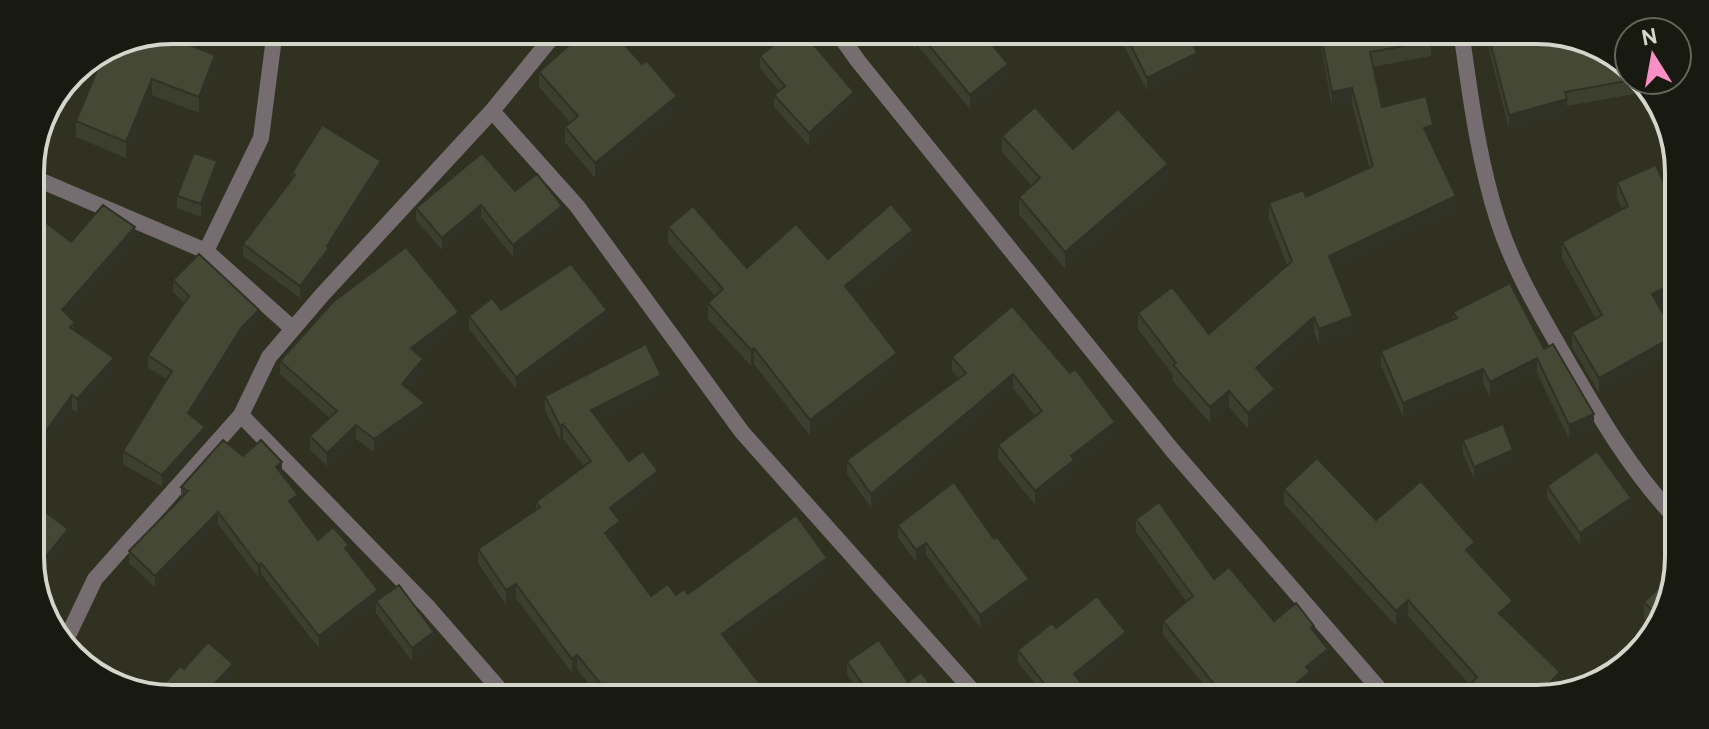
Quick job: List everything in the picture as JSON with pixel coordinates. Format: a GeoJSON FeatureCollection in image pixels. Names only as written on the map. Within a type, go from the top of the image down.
{"type":"FeatureCollection","features":[{"type":"Feature","properties":{"kind":"street"},"geometry":{"type":"LineString","coordinates":[[206,251],[261,138],[273,44]]}},
{"type":"Feature","properties":{"kind":"street"},"geometry":{"type":"LineString","coordinates":[[69,632],[95,579],[241,415],[269,357],[492,111],[547,44]]}},
{"type":"Feature","properties":{"kind":"street"},"geometry":{"type":"LineString","coordinates":[[846,44],[1173,451],[1376,685]]}},
{"type":"Feature","properties":{"kind":"street"},"geometry":{"type":"LineString","coordinates":[[1463,44],[1486,179],[1498,222],[1522,283],[1611,437],[1665,506]]}},
{"type":"Feature","properties":{"kind":"street"},"geometry":{"type":"LineString","coordinates":[[492,111],[577,206],[742,432],[968,685]]}},
{"type":"Feature","properties":{"kind":"street"},"geometry":{"type":"LineString","coordinates":[[44,182],[206,251],[293,329]]}},
{"type":"Feature","properties":{"kind":"street"},"geometry":{"type":"LineString","coordinates":[[241,415],[427,606],[496,685]]}},
{"type":"Feature","properties":{"kind":"building"},"geometry":{"type":"Polygon","coordinates":[[[172,44],[187,44],[215,55],[199,97],[152,79],[126,142],[76,121],[98,69],[108,61],[131,51],[172,44]]]}},
{"type":"Feature","properties":{"kind":"building"},"geometry":{"type":"Polygon","coordinates":[[[570,44],[624,44],[642,64],[647,61],[677,96],[595,163],[565,127],[578,116],[539,72],[570,44]]]}},
{"type":"Feature","properties":{"kind":"building"},"geometry":{"type":"Polygon","coordinates":[[[775,44],[813,44],[854,92],[809,133],[774,95],[785,86],[760,56],[775,44]]]}},
{"type":"Feature","properties":{"kind":"building"},"geometry":{"type":"Polygon","coordinates":[[[928,44],[992,44],[1008,64],[970,95],[928,44]]]}},
{"type":"Feature","properties":{"kind":"building"},"geometry":{"type":"Polygon","coordinates":[[[1130,44],[1192,44],[1197,53],[1147,78],[1130,44]]]}},
{"type":"Feature","properties":{"kind":"building"},"geometry":{"type":"Polygon","coordinates":[[[1323,44],[1414,44],[1370,52],[1382,107],[1426,96],[1433,125],[1424,128],[1456,196],[1329,256],[1353,316],[1319,329],[1314,317],[1256,368],[1275,389],[1248,413],[1229,391],[1210,407],[1173,365],[1176,363],[1138,313],[1172,287],[1209,334],[1292,261],[1269,203],[1303,190],[1306,197],[1373,166],[1352,88],[1332,92],[1323,44]]]}},
{"type":"Feature","properties":{"kind":"building"},"geometry":{"type":"Polygon","coordinates":[[[1491,44],[1554,45],[1594,57],[1613,70],[1613,83],[1565,92],[1567,99],[1509,115],[1491,44]]]}},
{"type":"Feature","properties":{"kind":"building"},"geometry":{"type":"Polygon","coordinates":[[[1035,107],[1073,149],[1118,109],[1168,164],[1065,252],[1019,197],[1040,178],[1002,136],[1035,107]]]}},
{"type":"Feature","properties":{"kind":"building"},"geometry":{"type":"Polygon","coordinates":[[[322,125],[381,161],[327,246],[329,248],[300,286],[243,244],[295,175],[292,173],[322,125]]]}},
{"type":"Feature","properties":{"kind":"building"},"geometry":{"type":"Polygon","coordinates":[[[194,153],[217,161],[201,204],[177,196],[194,153]]]}},
{"type":"Feature","properties":{"kind":"building"},"geometry":{"type":"Polygon","coordinates":[[[482,153],[515,191],[537,174],[562,206],[513,245],[481,205],[442,238],[416,208],[482,153]]]}},
{"type":"Feature","properties":{"kind":"building"},"geometry":{"type":"Polygon","coordinates":[[[1656,165],[1665,186],[1665,288],[1652,294],[1665,317],[1665,341],[1599,378],[1572,332],[1602,315],[1562,242],[1628,206],[1617,182],[1656,165]]]}},
{"type":"Feature","properties":{"kind":"building"},"geometry":{"type":"Polygon","coordinates":[[[891,204],[913,230],[845,286],[897,353],[810,420],[754,348],[751,350],[708,303],[723,289],[668,227],[693,206],[747,268],[796,224],[828,259],[891,204]]]}},
{"type":"Feature","properties":{"kind":"building"},"geometry":{"type":"Polygon","coordinates":[[[103,205],[135,227],[62,310],[75,322],[70,327],[114,358],[77,399],[72,395],[44,434],[44,221],[71,242],[103,205]]]}},
{"type":"Feature","properties":{"kind":"building"},"geometry":{"type":"Polygon","coordinates":[[[406,247],[459,312],[411,348],[423,359],[402,384],[425,403],[374,439],[356,425],[327,453],[310,436],[337,411],[280,361],[333,302],[406,247]]]}},
{"type":"Feature","properties":{"kind":"building"},"geometry":{"type":"Polygon","coordinates":[[[199,254],[259,310],[242,327],[188,413],[205,427],[162,475],[123,451],[172,371],[148,355],[189,296],[173,280],[199,254]]]}},
{"type":"Feature","properties":{"kind":"building"},"geometry":{"type":"Polygon","coordinates":[[[571,264],[607,310],[516,377],[469,316],[492,298],[501,310],[571,264]]]}},
{"type":"Feature","properties":{"kind":"building"},"geometry":{"type":"Polygon","coordinates":[[[1510,283],[1544,349],[1553,344],[1594,414],[1569,425],[1537,358],[1490,382],[1483,369],[1403,403],[1381,351],[1457,318],[1453,312],[1510,283]]]}},
{"type":"Feature","properties":{"kind":"building"},"geometry":{"type":"Polygon","coordinates":[[[1012,306],[1070,373],[1075,369],[1115,422],[1071,456],[1074,460],[1035,491],[998,445],[1042,411],[1013,374],[871,494],[847,460],[966,373],[952,357],[1012,306]]]}},
{"type":"Feature","properties":{"kind":"building"},"geometry":{"type":"Polygon","coordinates":[[[646,344],[661,375],[591,410],[629,461],[643,451],[658,471],[610,508],[620,521],[605,533],[651,596],[668,584],[676,595],[684,589],[688,594],[796,515],[827,558],[722,634],[761,685],[602,685],[577,655],[572,659],[516,584],[506,590],[478,549],[540,507],[536,502],[591,461],[563,424],[560,426],[545,396],[646,344]]]}},
{"type":"Feature","properties":{"kind":"building"},"geometry":{"type":"Polygon","coordinates":[[[1503,424],[1513,450],[1474,467],[1463,440],[1503,424]]]}},
{"type":"Feature","properties":{"kind":"building"},"geometry":{"type":"Polygon","coordinates":[[[223,440],[243,456],[261,440],[282,462],[276,467],[298,495],[289,501],[318,540],[333,527],[349,545],[345,548],[378,590],[319,636],[261,563],[258,565],[218,512],[155,576],[129,551],[188,491],[181,487],[223,440]]]}},
{"type":"Feature","properties":{"kind":"building"},"geometry":{"type":"Polygon","coordinates":[[[1597,451],[1631,498],[1580,533],[1547,486],[1597,451]]]}},
{"type":"Feature","properties":{"kind":"building"},"geometry":{"type":"Polygon","coordinates":[[[1317,458],[1376,520],[1421,481],[1475,542],[1466,550],[1513,601],[1499,613],[1560,672],[1548,685],[1470,685],[1477,677],[1408,600],[1396,611],[1284,489],[1317,458]]]}},
{"type":"Feature","properties":{"kind":"building"},"geometry":{"type":"Polygon","coordinates":[[[954,482],[994,539],[997,537],[1029,579],[980,615],[926,543],[916,550],[898,525],[954,482]]]}},
{"type":"Feature","properties":{"kind":"building"},"geometry":{"type":"Polygon","coordinates":[[[1159,502],[1214,579],[1229,567],[1274,621],[1296,603],[1328,649],[1306,667],[1310,672],[1294,685],[1213,685],[1163,621],[1193,596],[1136,519],[1159,502]]]}},
{"type":"Feature","properties":{"kind":"building"},"geometry":{"type":"Polygon","coordinates":[[[44,511],[68,529],[44,559],[44,511]]]}},
{"type":"Feature","properties":{"kind":"building"},"geometry":{"type":"Polygon","coordinates":[[[399,585],[434,632],[412,648],[376,601],[399,585]]]}},
{"type":"Feature","properties":{"kind":"building"},"geometry":{"type":"Polygon","coordinates":[[[1662,585],[1653,611],[1644,602],[1662,585]]]}},
{"type":"Feature","properties":{"kind":"building"},"geometry":{"type":"Polygon","coordinates":[[[1097,596],[1126,632],[1074,674],[1082,685],[1045,685],[1018,650],[1052,623],[1056,628],[1097,596]]]}},
{"type":"Feature","properties":{"kind":"building"},"geometry":{"type":"Polygon","coordinates":[[[879,640],[908,682],[921,672],[931,685],[863,685],[847,662],[879,640]]]}},
{"type":"Feature","properties":{"kind":"building"},"geometry":{"type":"Polygon","coordinates":[[[208,642],[233,664],[214,685],[164,684],[180,666],[184,669],[208,642]]]}}]}
